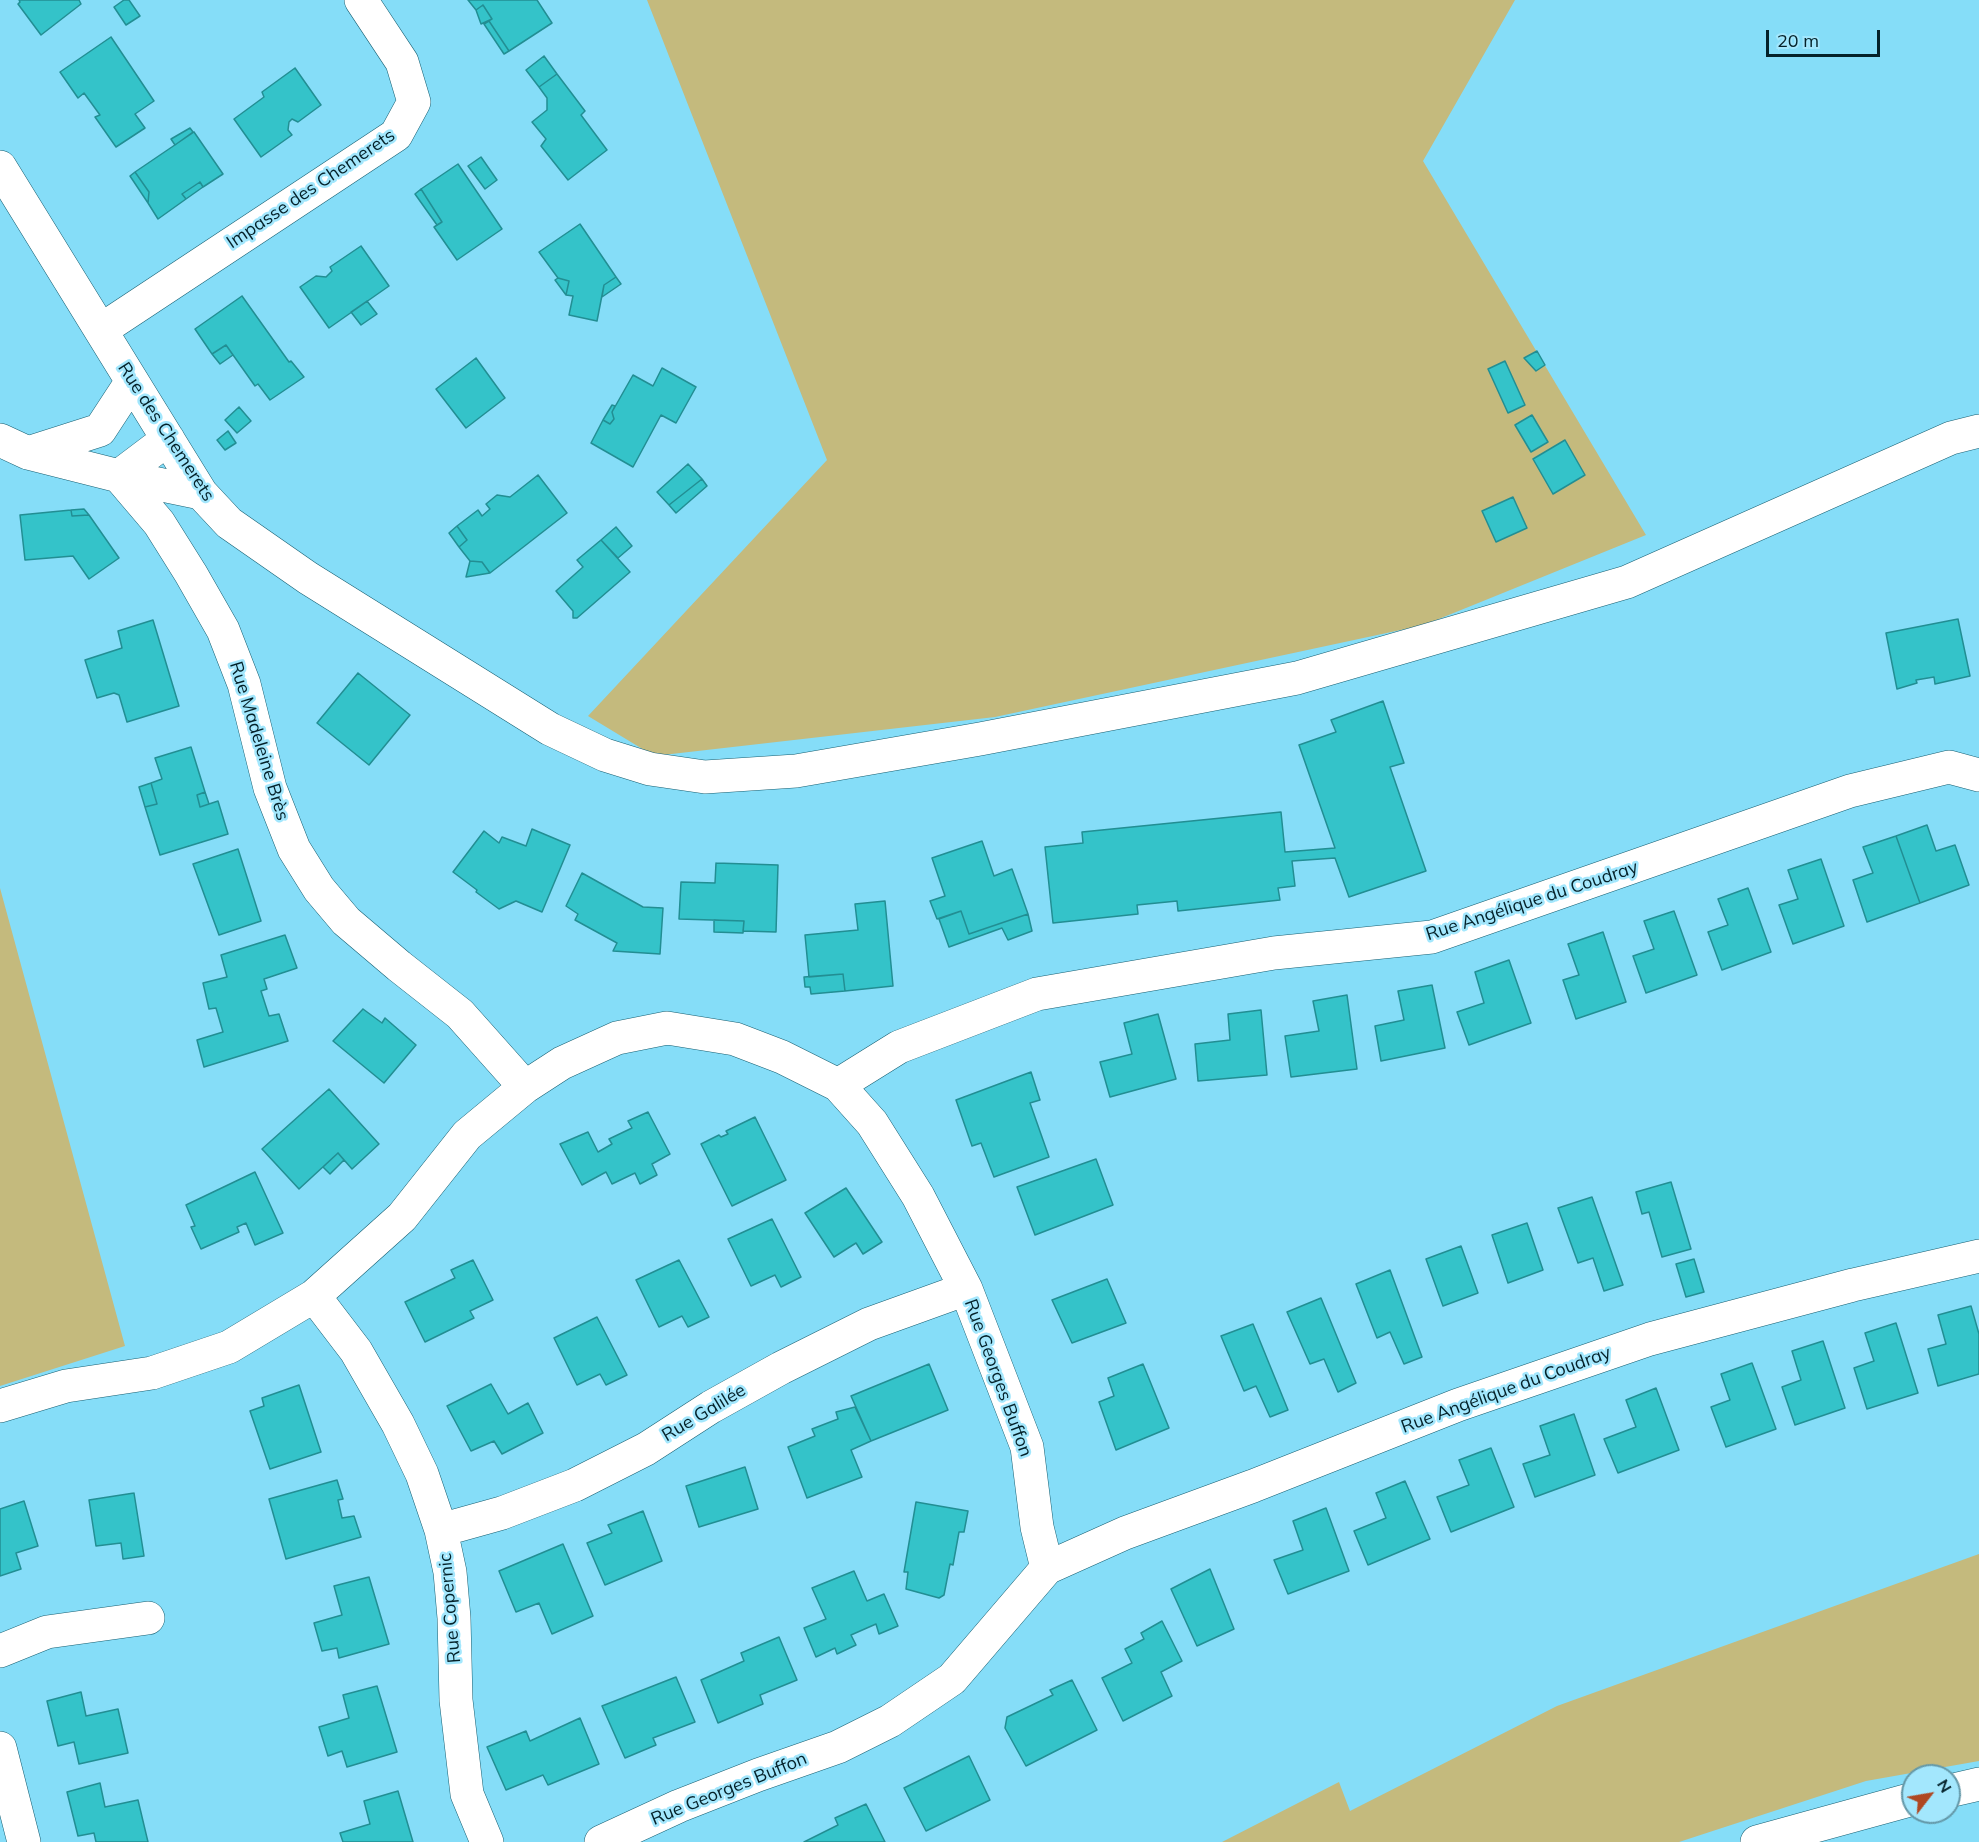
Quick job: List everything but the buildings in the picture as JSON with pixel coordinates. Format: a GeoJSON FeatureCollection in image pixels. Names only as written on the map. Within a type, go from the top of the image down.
{"type":"FeatureCollection","features":[{"type":"Feature","properties":{"kind":"street","name":"Impasse des Chemerets"},"geometry":{"type":"LineString","coordinates":[[101,330],[396,135],[414,102],[402,63],[361,0]]}},
{"type":"Feature","properties":{"kind":"street","name":"Rue des Chemerets"},"geometry":{"type":"LineString","coordinates":[[4,177],[201,493],[229,523],[308,578],[550,729],[605,755],[650,769],[705,777],[796,771],[980,739],[1297,678],[1627,582],[1951,438],[1979,430]]}},
{"type":"Feature","properties":{"kind":"street"},"geometry":{"type":"LineString","coordinates":[[14,446],[100,430],[132,381]]}},
{"type":"Feature","properties":{"kind":"street"},"geometry":{"type":"LineString","coordinates":[[118,476],[168,440]]}},
{"type":"Feature","properties":{"kind":"street"},"geometry":{"type":"LineString","coordinates":[[14,446],[118,476],[201,493]]}},
{"type":"Feature","properties":{"kind":"street","name":"Rue Madeleine Brès"},"geometry":{"type":"LineString","coordinates":[[118,476],[159,523],[223,630],[244,684],[270,788],[294,849],[319,889],[346,921],[460,1014],[525,1087]]}},
{"type":"Feature","properties":{"kind":"street","name":"Rue Angélique du Coudray"},"geometry":{"type":"LineString","coordinates":[[838,1085],[899,1047],[1036,994],[1274,953],[1432,937],[1850,791],[1949,767],[1979,775]]}},
{"type":"Feature","properties":{"kind":"street","name":"Rue Georges Buffon"},"geometry":{"type":"LineString","coordinates":[[0,1406],[66,1386],[152,1373],[229,1347],[314,1296],[402,1217],[467,1135],[525,1087],[562,1063],[616,1038],[668,1028],[735,1039],[782,1057],[838,1085],[872,1123],[918,1196],[966,1289],[1027,1447],[1037,1527],[1047,1568],[952,1679],[890,1721],[838,1747],[679,1806],[601,1842]]}},
{"type":"Feature","properties":{"kind":"street","name":"Rue Angélique du Coudray"},"geometry":{"type":"LineString","coordinates":[[1047,1568],[1125,1533],[1253,1486],[1458,1405],[1650,1339],[1853,1285],[1979,1256]]}},
{"type":"Feature","properties":{"kind":"street","name":"Rue Galilée"},"geometry":{"type":"LineString","coordinates":[[441,1530],[502,1513],[575,1485],[646,1449],[711,1407],[781,1368],[869,1324],[966,1289]]}},
{"type":"Feature","properties":{"kind":"street","name":"Rue Copernic"},"geometry":{"type":"LineString","coordinates":[[314,1296],[356,1351],[398,1424],[422,1474],[441,1530],[450,1572],[454,1618],[456,1700],[467,1794],[487,1842]]}},
{"type":"Feature","properties":{"kind":"street"},"geometry":{"type":"LineString","coordinates":[[0,1651],[47,1632],[148,1618]]}},
{"type":"Feature","properties":{"kind":"street"},"geometry":{"type":"LineString","coordinates":[[0,1748],[24,1842]]}},
{"type":"Feature","properties":{"kind":"street"},"geometry":{"type":"LineString","coordinates":[[1961,1788],[1979,1784]]}},
{"type":"Feature","properties":{"kind":"street"},"geometry":{"type":"LineString","coordinates":[[1757,1842],[1901,1802]]}},
{"type":"Feature","properties":{"kind":"shaded area"},"geometry":{"type":"Polygon","coordinates":[[[647,0],[1515,0],[1423,161],[1646,535],[1424,625],[995,717],[654,756],[588,716],[827,460],[647,0]]]}},
{"type":"Feature","properties":{"kind":"shaded area"},"geometry":{"type":"Polygon","coordinates":[[[0,888],[125,1346],[0,1386],[0,888]]]}},
{"type":"Feature","properties":{"kind":"shaded area"},"geometry":{"type":"Polygon","coordinates":[[[1979,1554],[1979,1761],[1961,1764],[1901,1764],[1901,1775],[1866,1781],[1679,1842],[1222,1842],[1339,1782],[1350,1811],[1557,1706],[1979,1554]]]}}]}
